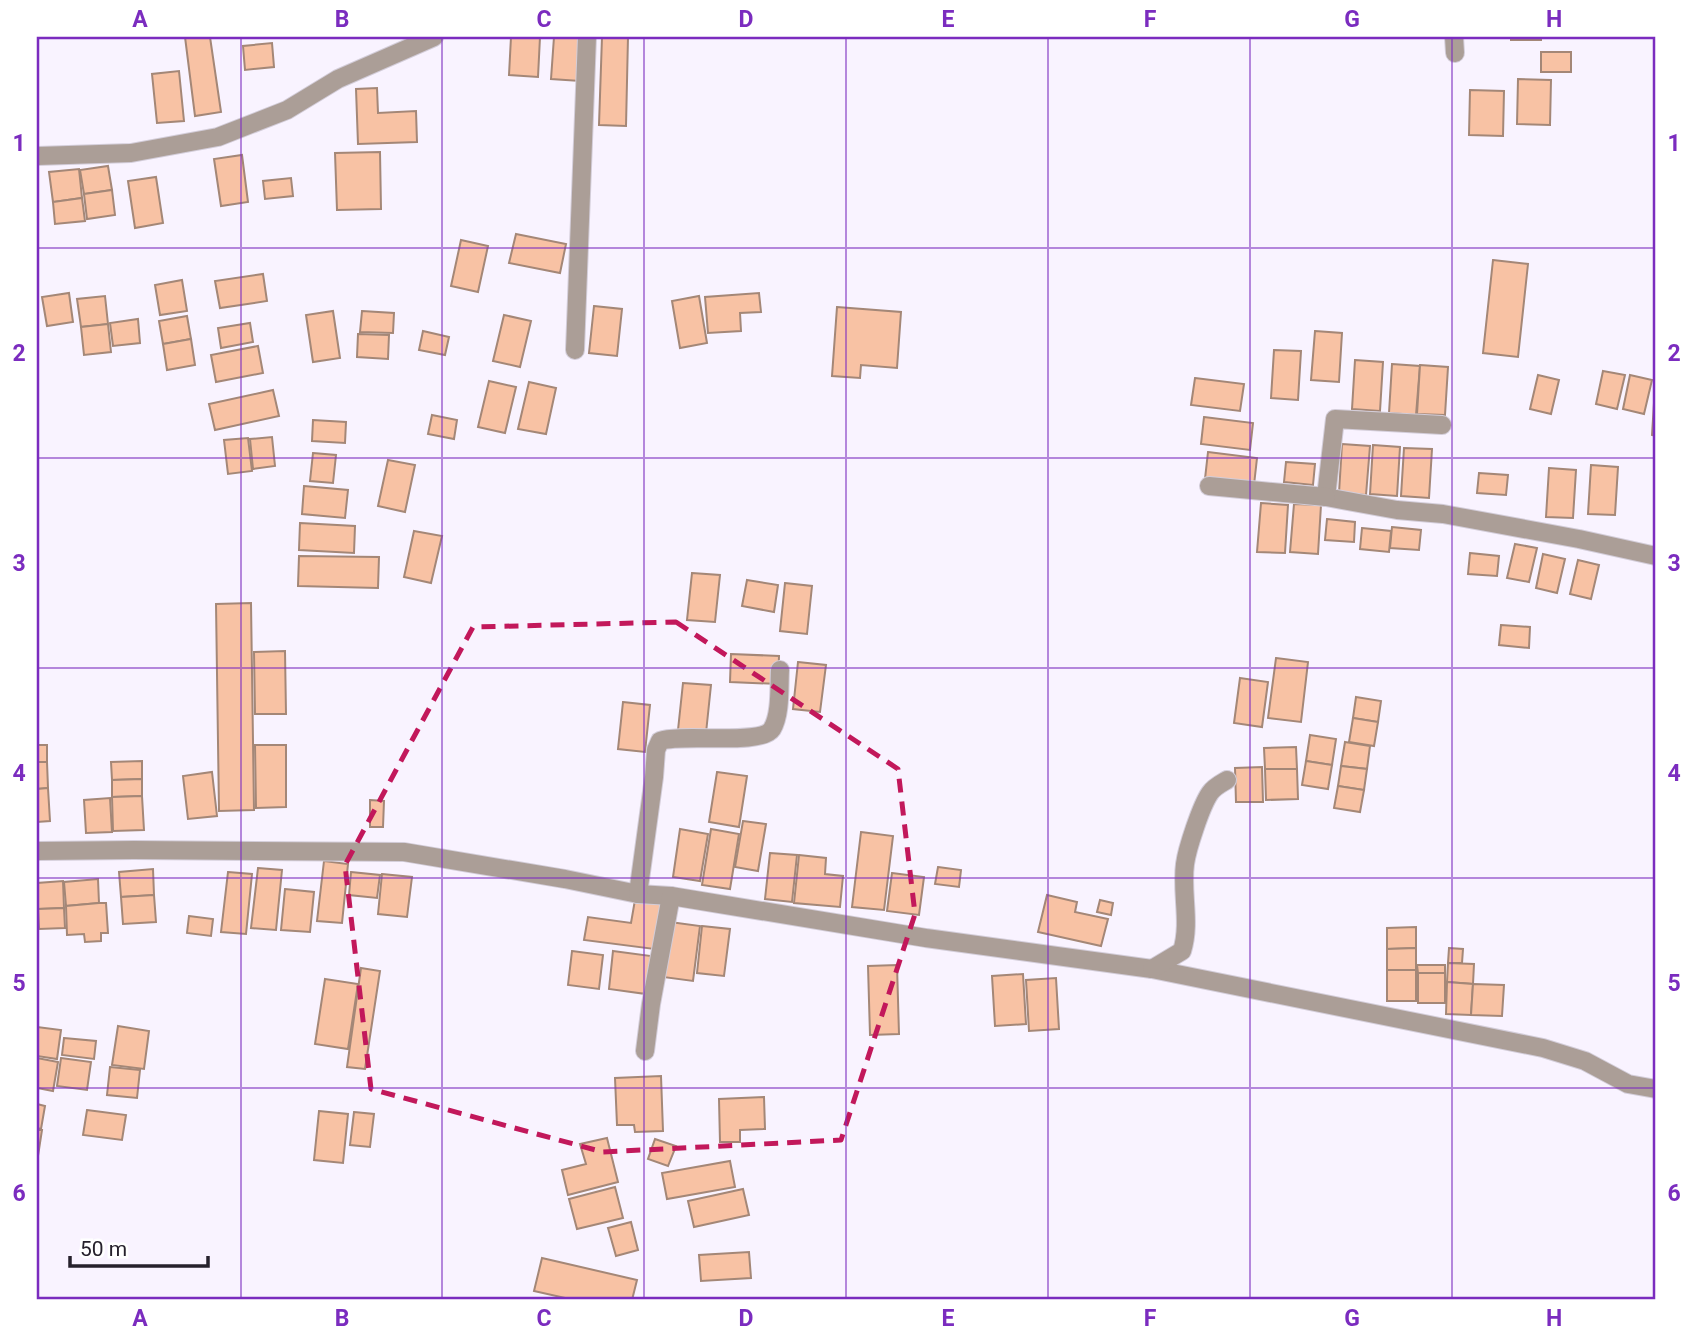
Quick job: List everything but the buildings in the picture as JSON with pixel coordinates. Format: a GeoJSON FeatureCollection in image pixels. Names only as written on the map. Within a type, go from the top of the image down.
{"type":"FeatureCollection","features":[{"type":"Feature","properties":{"kind":"street"},"geometry":{"type":"LineString","coordinates":[[37,156],[131,153],[218,137],[288,110],[338,79],[433,37]]}},
{"type":"Feature","properties":{"kind":"street"},"geometry":{"type":"LineString","coordinates":[[575,350],[587,37]]}},
{"type":"Feature","properties":{"kind":"street"},"geometry":{"type":"LineString","coordinates":[[1326,497],[1335,419],[1442,425]]}},
{"type":"Feature","properties":{"kind":"street"},"geometry":{"type":"LineString","coordinates":[[1209,486],[1326,497],[1397,510],[1443,514],[1656,556]]}},
{"type":"Feature","properties":{"kind":"street"},"geometry":{"type":"LineString","coordinates":[[638,894],[656,750],[660,741],[688,736],[738,738],[767,734],[776,717],[780,670]]}},
{"type":"Feature","properties":{"kind":"street"},"geometry":{"type":"LineString","coordinates":[[1152,969],[1182,951],[1186,938],[1185,866],[1188,851],[1208,795],[1227,780]]}},
{"type":"Feature","properties":{"kind":"street"},"geometry":{"type":"LineString","coordinates":[[37,851],[404,852],[638,894],[1152,969],[1543,1048],[1585,1061],[1628,1084],[1656,1089]]}},
{"type":"Feature","properties":{"kind":"street"},"geometry":{"type":"LineString","coordinates":[[645,1052],[651,1003],[671,897]]}},
{"type":"Feature","properties":{"kind":"highlighted area"},"geometry":{"type":"Polygon","coordinates":[[[676,622],[898,769],[915,914],[841,1140],[603,1152],[371,1089],[345,865],[473,627],[676,622]]]}}]}
